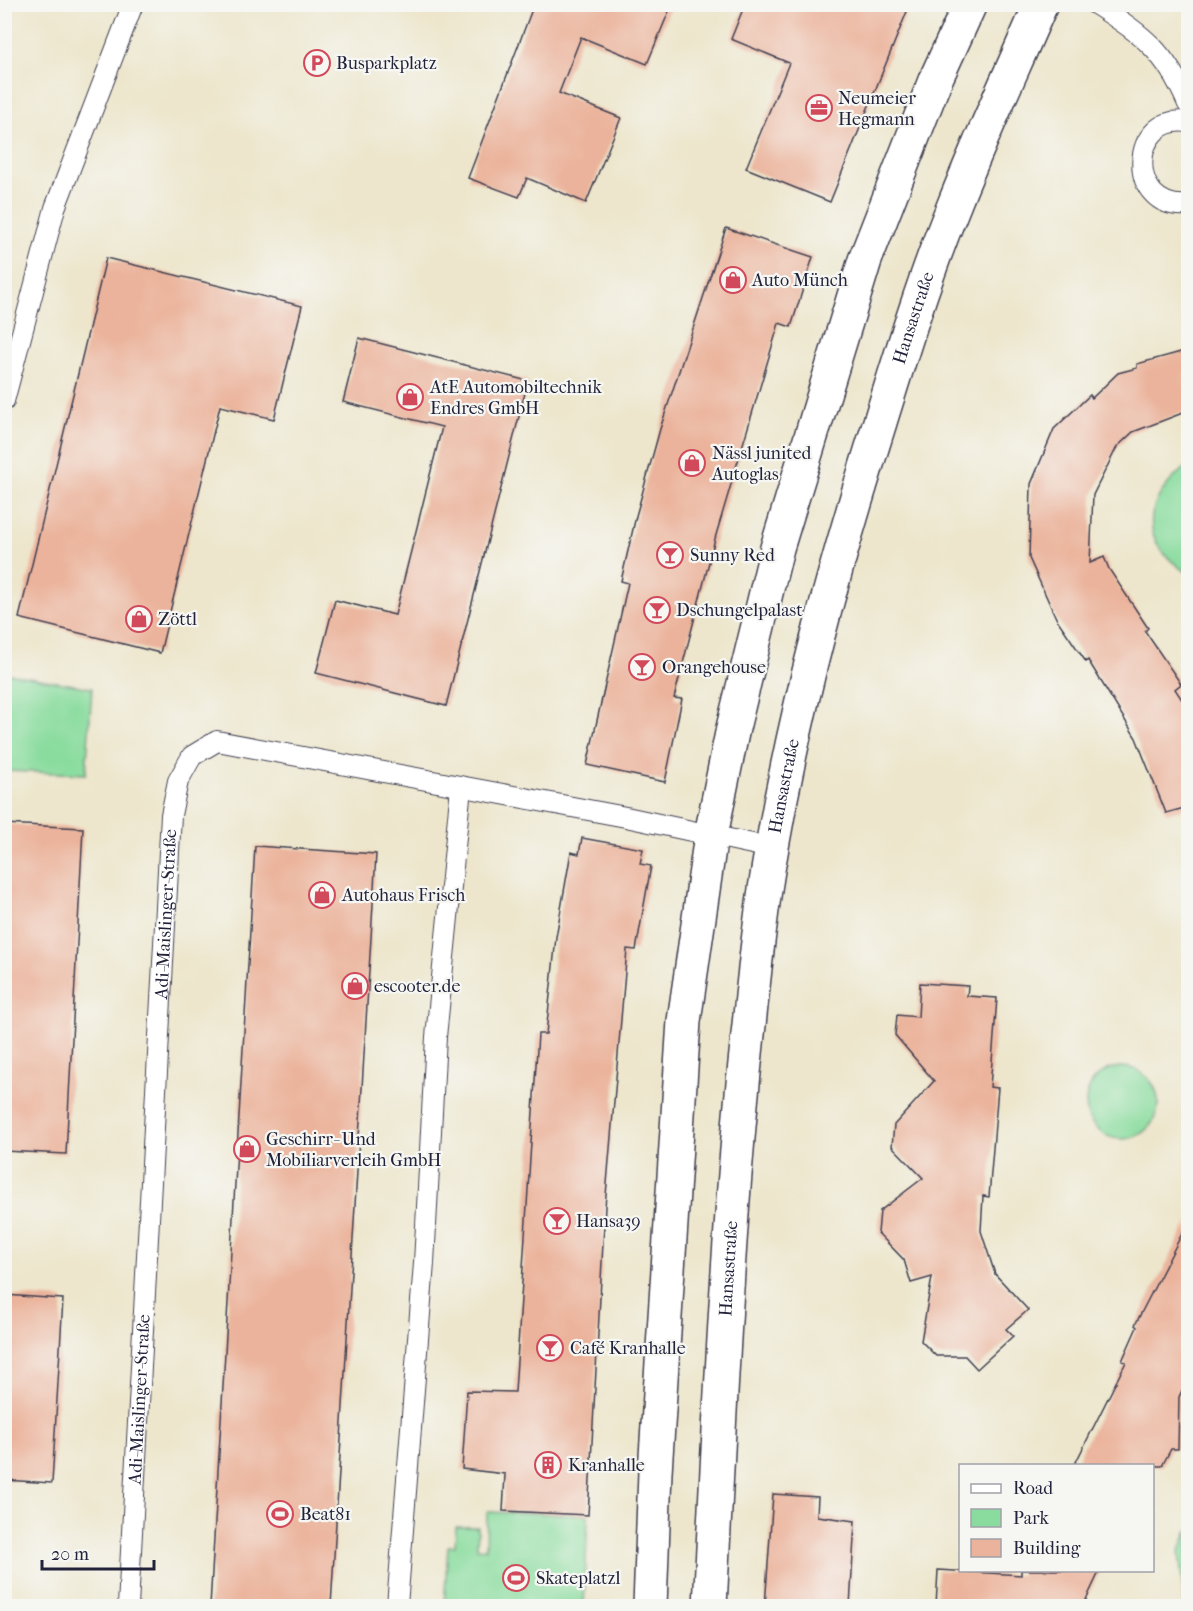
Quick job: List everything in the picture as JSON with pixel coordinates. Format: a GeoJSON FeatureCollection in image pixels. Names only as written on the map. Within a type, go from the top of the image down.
{"type":"FeatureCollection","features":[{"type":"Feature","properties":{"kind":"main road"},"geometry":{"type":"LineString","coordinates":[[650,1606],[655,1472],[684,1021],[711,835],[733,728],[777,548],[865,260],[934,83],[970,4]]}},
{"type":"Feature","properties":{"kind":"main road","name":"Hansastraße"},"geometry":{"type":"LineString","coordinates":[[710,1606],[729,1245],[738,1128],[756,952],[771,848],[809,667],[843,538],[892,383],[951,212],[1041,4]]}},
{"type":"Feature","properties":{"kind":"lane"},"geometry":{"type":"LineString","coordinates":[[4,401],[55,208],[134,4]]}},
{"type":"Feature","properties":{"kind":"lane"},"geometry":{"type":"LineString","coordinates":[[1095,4],[1119,19],[1161,53],[1188,104]]}},
{"type":"Feature","properties":{"kind":"lane"},"geometry":{"type":"LineString","coordinates":[[1188,122],[1170,124],[1159,130],[1149,139],[1141,164],[1143,177],[1158,197],[1169,204],[1188,205]]}},
{"type":"Feature","properties":{"kind":"lane","name":"Adi-Maislinger-Straße"},"geometry":{"type":"LineString","coordinates":[[128,1606],[171,815],[178,781],[192,756],[216,741],[771,848]]}},
{"type":"Feature","properties":{"kind":"lane"},"geometry":{"type":"LineString","coordinates":[[397,1606],[423,1263],[436,1038],[461,787]]}},
{"type":"Feature","properties":{"kind":"green space"},"geometry":{"type":"Polygon","coordinates":[[[1188,465],[1188,573],[1159,547],[1153,534],[1152,520],[1155,506],[1162,492],[1188,465]]]}},
{"type":"Feature","properties":{"kind":"green space"},"geometry":{"type":"Polygon","coordinates":[[[5,673],[92,688],[86,774],[5,771],[5,673]]]}},
{"type":"Feature","properties":{"kind":"green space"},"geometry":{"type":"Polygon","coordinates":[[[1122,1067],[1142,1073],[1152,1083],[1158,1103],[1152,1123],[1142,1133],[1122,1139],[1102,1133],[1092,1123],[1086,1103],[1092,1083],[1102,1073],[1122,1067]]]}},
{"type":"Feature","properties":{"kind":"green space","name":"Skateplatzl"},"geometry":{"type":"Polygon","coordinates":[[[487,1512],[588,1515],[584,1606],[444,1606],[448,1546],[455,1546],[456,1527],[478,1527],[477,1548],[486,1549],[487,1512]]]}},
{"type":"Feature","properties":{"kind":"green space"},"geometry":{"type":"Polygon","coordinates":[[[1188,1530],[1188,1606],[1185,1606],[1179,1553],[1188,1530]]]}},
{"type":"Feature","properties":{"kind":"building"},"geometry":{"type":"Polygon","coordinates":[[[534,4],[672,4],[647,64],[581,37],[559,93],[621,118],[586,203],[527,178],[519,197],[468,178],[534,4]]]}},
{"type":"Feature","properties":{"kind":"building","name":"Neumeier Heg‍mann"},"geometry":{"type":"Polygon","coordinates":[[[745,4],[910,4],[830,202],[746,168],[789,63],[731,39],[745,4]]]}},
{"type":"Feature","properties":{"kind":"building"},"geometry":{"type":"Polygon","coordinates":[[[726,228],[813,257],[791,327],[779,323],[716,535],[674,698],[682,699],[665,782],[587,765],[628,583],[621,581],[636,516],[660,429],[726,228]]]}},
{"type":"Feature","properties":{"kind":"building"},"geometry":{"type":"Polygon","coordinates":[[[106,258],[302,306],[274,419],[220,406],[160,653],[19,618],[106,258]]]}},
{"type":"Feature","properties":{"kind":"building"},"geometry":{"type":"Polygon","coordinates":[[[359,338],[528,381],[446,706],[316,673],[335,600],[395,615],[442,427],[343,402],[359,338]]]}},
{"type":"Feature","properties":{"kind":"building"},"geometry":{"type":"Polygon","coordinates":[[[1188,350],[1188,411],[1133,432],[1117,447],[1093,495],[1090,563],[1104,557],[1109,569],[1148,628],[1145,631],[1181,684],[1175,689],[1188,709],[1188,807],[1166,813],[1136,738],[1088,660],[1086,662],[1056,618],[1029,558],[1031,484],[1054,429],[1090,395],[1092,398],[1118,373],[1137,368],[1137,364],[1188,350]]]}},
{"type":"Feature","properties":{"kind":"building"},"geometry":{"type":"Polygon","coordinates":[[[4,824],[83,828],[66,1154],[4,1151],[4,824]]]}},
{"type":"Feature","properties":{"kind":"building"},"geometry":{"type":"Polygon","coordinates":[[[582,838],[643,849],[640,864],[651,866],[636,950],[627,949],[605,1207],[588,1515],[503,1511],[505,1474],[462,1469],[467,1391],[515,1392],[538,1034],[546,1034],[556,937],[571,852],[579,854],[582,838]]]}},
{"type":"Feature","properties":{"kind":"building"},"geometry":{"type":"Polygon","coordinates":[[[255,846],[376,854],[331,1606],[210,1606],[255,846]]]}},
{"type":"Feature","properties":{"kind":"building"},"geometry":{"type":"Polygon","coordinates":[[[920,983],[968,986],[967,996],[997,998],[990,1087],[998,1088],[989,1197],[983,1196],[981,1231],[995,1274],[1028,1310],[1006,1329],[1013,1336],[977,1369],[965,1356],[936,1356],[921,1341],[932,1277],[911,1283],[904,1260],[878,1233],[880,1211],[923,1178],[892,1146],[894,1125],[934,1081],[895,1035],[897,1015],[918,1017],[920,983]]]}},
{"type":"Feature","properties":{"kind":"building"},"geometry":{"type":"Polygon","coordinates":[[[1188,1222],[1188,1378],[1179,1397],[1178,1449],[1171,1449],[1162,1466],[1154,1466],[1154,1464],[1075,1464],[1126,1362],[1122,1361],[1137,1327],[1135,1325],[1188,1222]]]}},
{"type":"Feature","properties":{"kind":"building"},"geometry":{"type":"Polygon","coordinates":[[[4,1295],[63,1299],[52,1483],[4,1480],[4,1295]]]}},
{"type":"Feature","properties":{"kind":"building"},"geometry":{"type":"Polygon","coordinates":[[[773,1494],[818,1497],[817,1516],[855,1521],[850,1606],[765,1606],[773,1494]]]}},
{"type":"Feature","properties":{"kind":"building"},"geometry":{"type":"Polygon","coordinates":[[[938,1570],[1021,1575],[1021,1572],[1099,1572],[1083,1606],[936,1606],[938,1570]]]}},
{"type":"Feature","properties":{"kind":"place","name":"Busparkplatz"},"geometry":{"type":"Point","coordinates":[317,63]}},
{"type":"Feature","properties":{"kind":"place","name":"Neumeier Heg‍mann"},"geometry":{"type":"Point","coordinates":[819,108]}},
{"type":"Feature","properties":{"kind":"place","name":"Auto Münch"},"geometry":{"type":"Point","coordinates":[733,280]}},
{"type":"Feature","properties":{"kind":"place","name":"AtE Automobiltechnik Endres GmbH"},"geometry":{"type":"Point","coordinates":[410,397]}},
{"type":"Feature","properties":{"kind":"place","name":"Nässl junited Autoglas"},"geometry":{"type":"Point","coordinates":[692,463]}},
{"type":"Feature","properties":{"kind":"place","name":"Sunny Red"},"geometry":{"type":"Point","coordinates":[670,555]}},
{"type":"Feature","properties":{"kind":"place","name":"Dschungelpalast"},"geometry":{"type":"Point","coordinates":[657,610]}},
{"type":"Feature","properties":{"kind":"place","name":"Zöttl"},"geometry":{"type":"Point","coordinates":[139,619]}},
{"type":"Feature","properties":{"kind":"place","name":"Orangehouse"},"geometry":{"type":"Point","coordinates":[642,667]}},
{"type":"Feature","properties":{"kind":"place","name":"Autohaus Frisch"},"geometry":{"type":"Point","coordinates":[322,895]}},
{"type":"Feature","properties":{"kind":"place","name":"escooter.de"},"geometry":{"type":"Point","coordinates":[355,986]}},
{"type":"Feature","properties":{"kind":"place","name":"Geschirr- Und Mobiliarverleih GmbH"},"geometry":{"type":"Point","coordinates":[247,1149]}},
{"type":"Feature","properties":{"kind":"place","name":"Hansa39"},"geometry":{"type":"Point","coordinates":[557,1221]}},
{"type":"Feature","properties":{"kind":"place","name":"Café Kranhalle"},"geometry":{"type":"Point","coordinates":[550,1348]}},
{"type":"Feature","properties":{"kind":"place","name":"Kranhalle"},"geometry":{"type":"Point","coordinates":[548,1465]}},
{"type":"Feature","properties":{"kind":"place","name":"Beat81"},"geometry":{"type":"Point","coordinates":[280,1514]}},
{"type":"Feature","properties":{"kind":"place","name":"Skateplatzl"},"geometry":{"type":"Point","coordinates":[516,1578]}}]}
